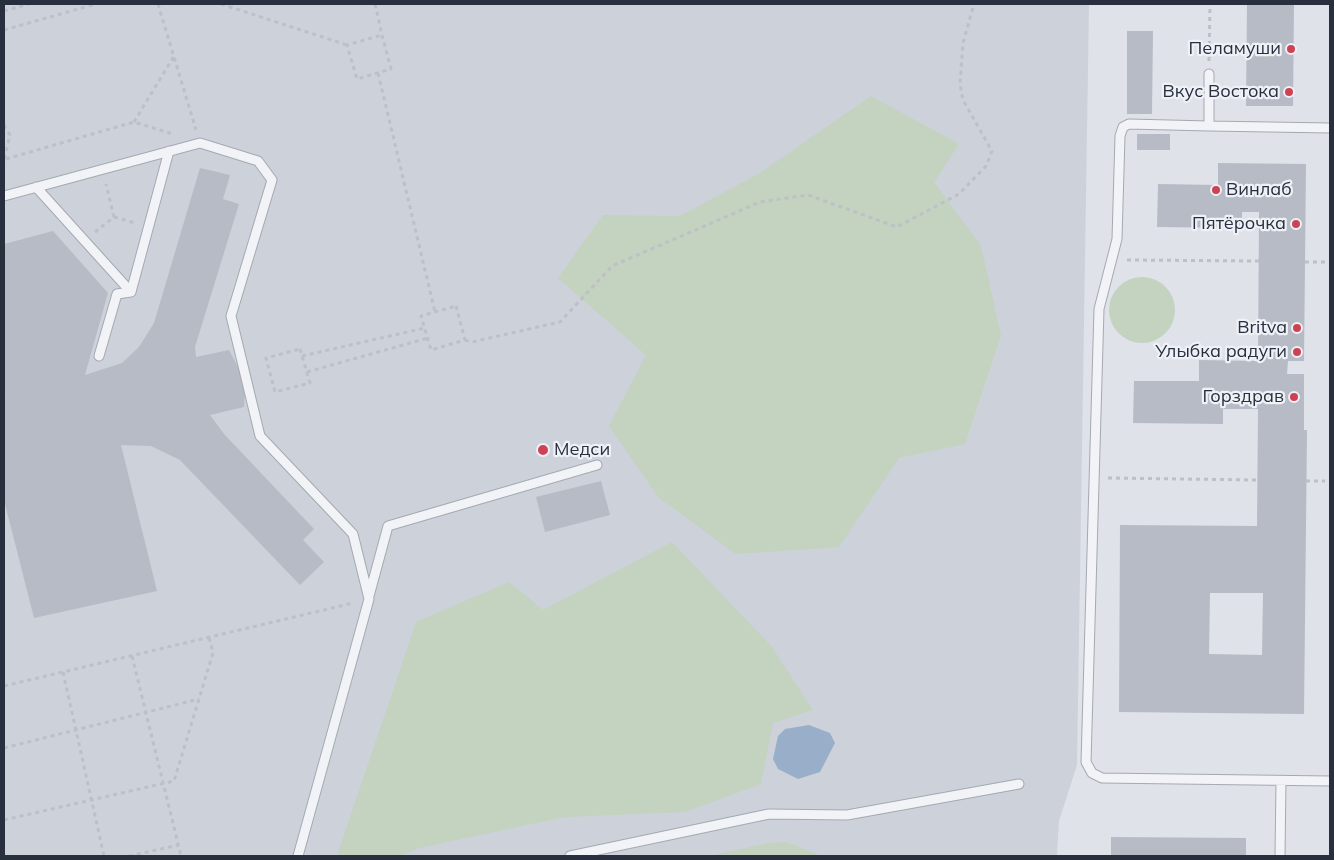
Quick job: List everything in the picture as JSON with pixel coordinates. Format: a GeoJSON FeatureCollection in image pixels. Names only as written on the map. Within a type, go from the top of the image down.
{"type":"FeatureCollection","features":[{"type":"Feature","properties":{"kind":"lane"},"geometry":{"type":"LineString","coordinates":[[1209,74],[1209,126]]}},
{"type":"Feature","properties":{"kind":"lane"},"geometry":{"type":"LineString","coordinates":[[1139,124],[1140,114]]}},
{"type":"Feature","properties":{"kind":"lane"},"geometry":{"type":"LineString","coordinates":[[1330,128],[1139,124],[1129,124],[1123,127],[1120,136],[1117,239],[1099,309],[1086,762],[1092,773],[1102,778],[1330,781]]}},
{"type":"Feature","properties":{"kind":"lane"},"geometry":{"type":"LineString","coordinates":[[4,196],[200,142],[258,161],[272,180],[231,316],[260,436],[353,534],[368,599]]}},
{"type":"Feature","properties":{"kind":"lane"},"geometry":{"type":"LineString","coordinates":[[131,292],[169,151]]}},
{"type":"Feature","properties":{"kind":"lane"},"geometry":{"type":"LineString","coordinates":[[36,188],[131,292]]}},
{"type":"Feature","properties":{"kind":"lane"},"geometry":{"type":"LineString","coordinates":[[99,356],[117,294],[131,292]]}},
{"type":"Feature","properties":{"kind":"lane"},"geometry":{"type":"LineString","coordinates":[[298,856],[388,526],[597,466]]}},
{"type":"Feature","properties":{"kind":"lane"},"geometry":{"type":"LineString","coordinates":[[1280,856],[1281,781]]}},
{"type":"Feature","properties":{"kind":"lane"},"geometry":{"type":"LineString","coordinates":[[570,856],[769,814],[847,815],[1019,784]]}},
{"type":"Feature","properties":{"kind":"path"},"geometry":{"type":"LineString","coordinates":[[4,11],[29,4]]}},
{"type":"Feature","properties":{"kind":"path"},"geometry":{"type":"LineString","coordinates":[[4,30],[96,4]]}},
{"type":"Feature","properties":{"kind":"path"},"geometry":{"type":"LineString","coordinates":[[158,4],[200,142]]}},
{"type":"Feature","properties":{"kind":"path"},"geometry":{"type":"LineString","coordinates":[[221,4],[348,45],[382,35]]}},
{"type":"Feature","properties":{"kind":"path"},"geometry":{"type":"LineString","coordinates":[[348,45],[357,79],[391,69],[375,4]]}},
{"type":"Feature","properties":{"kind":"path"},"geometry":{"type":"LineString","coordinates":[[465,340],[456,306],[421,316],[431,350],[465,340],[472,342],[560,322],[612,266],[760,202],[808,195],[897,227],[959,194],[986,166],[992,151],[963,100],[960,84],[963,43],[974,4]]}},
{"type":"Feature","properties":{"kind":"path"},"geometry":{"type":"LineString","coordinates":[[1209,74],[1210,4]]}},
{"type":"Feature","properties":{"kind":"path"},"geometry":{"type":"LineString","coordinates":[[134,122],[174,56]]}},
{"type":"Feature","properties":{"kind":"path"},"geometry":{"type":"LineString","coordinates":[[378,73],[435,312]]}},
{"type":"Feature","properties":{"kind":"path"},"geometry":{"type":"LineString","coordinates":[[4,125],[10,135],[5,160],[134,122],[200,142]]}},
{"type":"Feature","properties":{"kind":"path"},"geometry":{"type":"LineString","coordinates":[[103,169],[114,217]]}},
{"type":"Feature","properties":{"kind":"path"},"geometry":{"type":"LineString","coordinates":[[114,217],[148,227]]}},
{"type":"Feature","properties":{"kind":"path"},"geometry":{"type":"LineString","coordinates":[[84,240],[114,217]]}},
{"type":"Feature","properties":{"kind":"path"},"geometry":{"type":"LineString","coordinates":[[1112,260],[1259,261]]}},
{"type":"Feature","properties":{"kind":"path"},"geometry":{"type":"LineString","coordinates":[[1306,262],[1325,262]]}},
{"type":"Feature","properties":{"kind":"path"},"geometry":{"type":"LineString","coordinates":[[302,356],[425,328]]}},
{"type":"Feature","properties":{"kind":"path"},"geometry":{"type":"LineString","coordinates":[[307,372],[428,338]]}},
{"type":"Feature","properties":{"kind":"path"},"geometry":{"type":"LineString","coordinates":[[300,349],[302,356],[310,383],[275,392],[266,358],[300,349]]}},
{"type":"Feature","properties":{"kind":"path"},"geometry":{"type":"LineString","coordinates":[[1095,478],[1257,480]]}},
{"type":"Feature","properties":{"kind":"path"},"geometry":{"type":"LineString","coordinates":[[1306,481],[1325,481]]}},
{"type":"Feature","properties":{"kind":"path"},"geometry":{"type":"LineString","coordinates":[[4,686],[368,599]]}},
{"type":"Feature","properties":{"kind":"path"},"geometry":{"type":"LineString","coordinates":[[4,820],[174,781],[213,654],[209,637]]}},
{"type":"Feature","properties":{"kind":"path"},"geometry":{"type":"LineString","coordinates":[[132,656],[181,856]]}},
{"type":"Feature","properties":{"kind":"path"},"geometry":{"type":"LineString","coordinates":[[63,672],[104,856]]}},
{"type":"Feature","properties":{"kind":"path"},"geometry":{"type":"LineString","coordinates":[[4,748],[199,699]]}},
{"type":"Feature","properties":{"kind":"path"},"geometry":{"type":"LineString","coordinates":[[129,856],[179,845]]}},
{"type":"Feature","properties":{"kind":"shaded area","name":"Медси"},"geometry":{"type":"Polygon","coordinates":[[[4,4],[1089,4],[1077,765],[1059,821],[1057,856],[4,856],[4,4]]]}},
{"type":"Feature","properties":{"kind":"green space"},"geometry":{"type":"Polygon","coordinates":[[[871,96],[959,144],[934,182],[981,246],[1001,336],[965,444],[899,458],[839,547],[736,554],[659,498],[609,426],[646,355],[558,278],[603,215],[680,216],[760,173],[871,96]]]}},
{"type":"Feature","properties":{"kind":"green space"},"geometry":{"type":"Polygon","coordinates":[[[1142,277],[1154,280],[1165,287],[1172,298],[1175,310],[1172,322],[1165,333],[1154,340],[1142,343],[1130,340],[1119,333],[1112,322],[1109,310],[1112,298],[1119,287],[1130,280],[1142,277]]]}},
{"type":"Feature","properties":{"kind":"green space"},"geometry":{"type":"Polygon","coordinates":[[[672,542],[771,646],[813,710],[773,723],[761,784],[685,812],[565,817],[419,848],[401,856],[337,856],[416,622],[509,582],[543,610],[672,542]]]}},
{"type":"Feature","properties":{"kind":"green space"},"geometry":{"type":"Polygon","coordinates":[[[787,842],[822,856],[709,856],[769,843],[787,842]]]}},
{"type":"Feature","properties":{"kind":"water"},"geometry":{"type":"Polygon","coordinates":[[[809,725],[830,733],[835,743],[820,772],[798,779],[778,769],[773,759],[778,736],[785,729],[809,725]]]}},
{"type":"Feature","properties":{"kind":"building"},"geometry":{"type":"Polygon","coordinates":[[[1247,4],[1294,4],[1293,106],[1246,106],[1247,4]]]}},
{"type":"Feature","properties":{"kind":"building"},"geometry":{"type":"Polygon","coordinates":[[[1127,31],[1153,31],[1152,114],[1127,114],[1127,31]]]}},
{"type":"Feature","properties":{"kind":"building"},"geometry":{"type":"Polygon","coordinates":[[[1137,134],[1170,134],[1170,150],[1137,150],[1137,134]]]}},
{"type":"Feature","properties":{"kind":"building"},"geometry":{"type":"Polygon","coordinates":[[[1218,163],[1306,164],[1304,361],[1288,361],[1287,374],[1304,374],[1304,430],[1307,430],[1304,714],[1119,712],[1120,525],[1257,526],[1258,409],[1223,409],[1223,424],[1133,423],[1134,381],[1199,381],[1199,360],[1258,361],[1259,212],[1242,212],[1242,228],[1157,227],[1158,184],[1218,185],[1218,163]],[[1210,593],[1209,654],[1262,655],[1263,593],[1210,593]]]}},
{"type":"Feature","properties":{"kind":"building"},"geometry":{"type":"Polygon","coordinates":[[[200,168],[230,175],[223,199],[239,204],[195,347],[196,357],[229,350],[239,369],[245,390],[244,407],[210,415],[224,434],[314,529],[303,540],[324,562],[300,585],[180,460],[151,446],[121,445],[157,591],[34,618],[4,500],[4,396],[6,396],[4,393],[4,244],[53,231],[108,293],[85,375],[122,363],[139,347],[154,323],[200,168]]]}},
{"type":"Feature","properties":{"kind":"building"},"geometry":{"type":"Polygon","coordinates":[[[601,481],[610,515],[545,532],[536,497],[601,481]]]}},
{"type":"Feature","properties":{"kind":"building"},"geometry":{"type":"Polygon","coordinates":[[[1111,837],[1246,838],[1246,856],[1111,856],[1111,837]]]}},
{"type":"Feature","properties":{"kind":"place","name":"Пеламуши"},"geometry":{"type":"Point","coordinates":[1291,49]}},
{"type":"Feature","properties":{"kind":"place","name":"Вкус Востока"},"geometry":{"type":"Point","coordinates":[1289,92]}},
{"type":"Feature","properties":{"kind":"place","name":"Винлаб"},"geometry":{"type":"Point","coordinates":[1216,190]}},
{"type":"Feature","properties":{"kind":"place","name":"Пятёрочка"},"geometry":{"type":"Point","coordinates":[1296,224]}},
{"type":"Feature","properties":{"kind":"place","name":"Britva"},"geometry":{"type":"Point","coordinates":[1297,328]}},
{"type":"Feature","properties":{"kind":"place","name":"Улыбка радуги"},"geometry":{"type":"Point","coordinates":[1297,352]}},
{"type":"Feature","properties":{"kind":"place","name":"Горздрав"},"geometry":{"type":"Point","coordinates":[1294,397]}},
{"type":"Feature","properties":{"kind":"place","name":"Медси"},"geometry":{"type":"Point","coordinates":[543,450]}}]}
